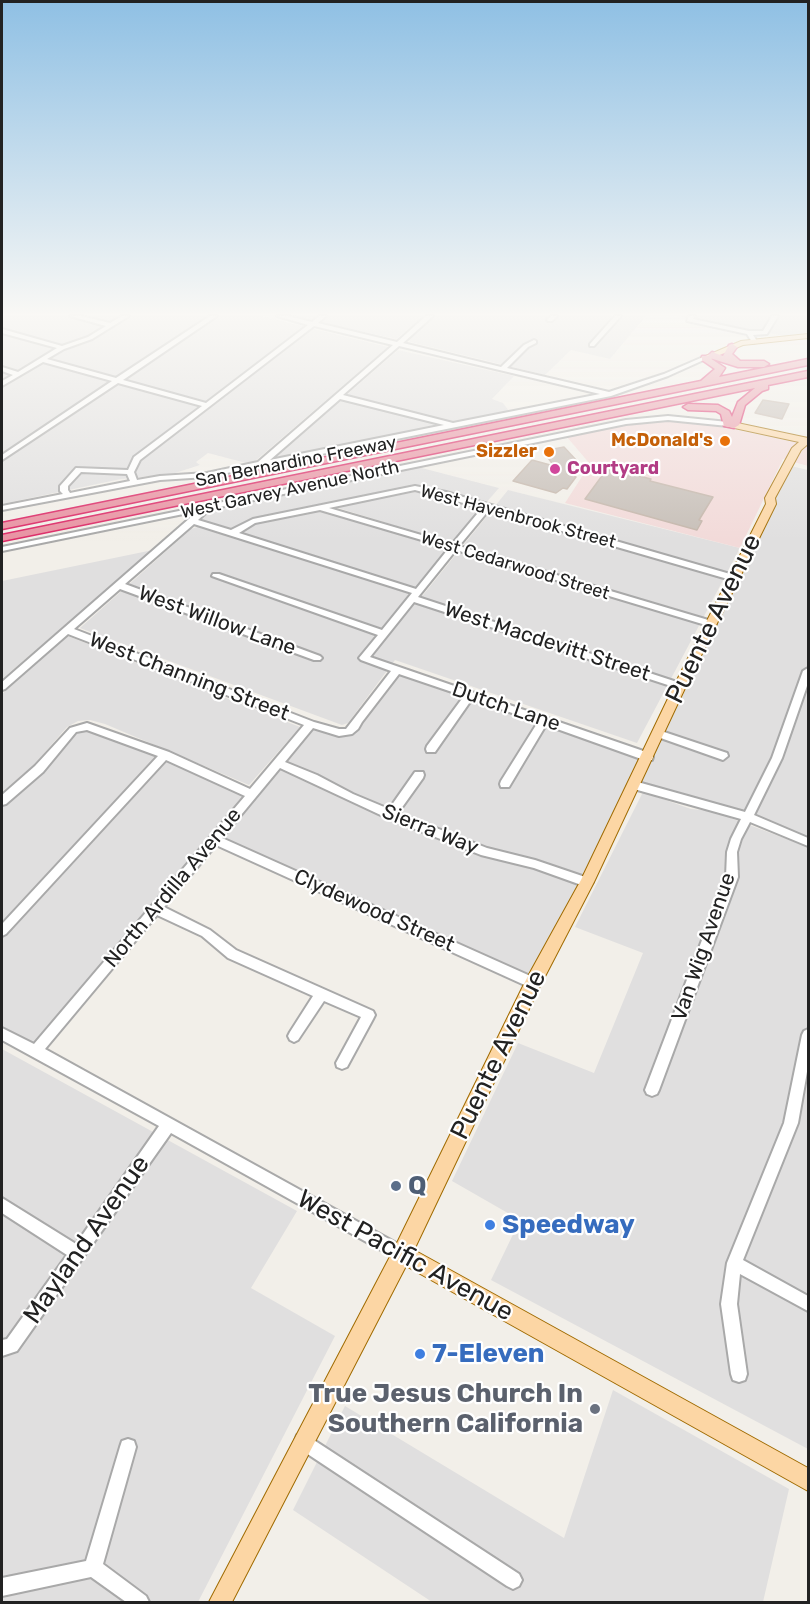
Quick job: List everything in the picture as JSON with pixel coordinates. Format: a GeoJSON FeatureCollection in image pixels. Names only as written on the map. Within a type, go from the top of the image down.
{"type":"FeatureCollection","features":[{"type":"Feature","properties":{"kind":"highway"},"geometry":{"type":"LineString","coordinates":[[627,400],[661,391]]}},
{"type":"Feature","properties":{"kind":"highway","name":"San Bernardino Freeway"},"geometry":{"type":"LineString","coordinates":[[2,528],[627,400],[682,391]]}},
{"type":"Feature","properties":{"kind":"highway"},"geometry":{"type":"LineString","coordinates":[[2,528],[702,391]]}},
{"type":"Feature","properties":{"kind":"highway"},"geometry":{"type":"LineString","coordinates":[[2,537],[707,391]]}},
{"type":"Feature","properties":{"kind":"highway","name":"San Bernardino Freeway"},"geometry":{"type":"LineString","coordinates":[[2,537],[511,435],[713,391]]}},
{"type":"Feature","properties":{"kind":"highway"},"geometry":{"type":"LineString","coordinates":[[731,425],[741,404],[757,391]]}},
{"type":"Feature","properties":{"kind":"highway"},"geometry":{"type":"LineString","coordinates":[[511,435],[536,434],[702,406],[723,410],[731,425]]}},
{"type":"Feature","properties":{"kind":"main road"},"geometry":{"type":"LineString","coordinates":[[731,425],[805,442]]}},
{"type":"Feature","properties":{"kind":"main road","name":"Puente Avenue"},"geometry":{"type":"LineString","coordinates":[[220,1602],[402,1254],[533,983],[587,882],[648,757],[680,686],[771,504],[770,498],[780,477],[797,448],[805,442],[808,430]]}},
{"type":"Feature","properties":{"kind":"main road","name":"West Pacific Avenue"},"geometry":{"type":"LineString","coordinates":[[402,1254],[808,1480]]}},
{"type":"Feature","properties":{"kind":"street"},"geometry":{"type":"LineString","coordinates":[[2,458],[102,391]]}},
{"type":"Feature","properties":{"kind":"street"},"geometry":{"type":"LineString","coordinates":[[156,391],[206,405]]}},
{"type":"Feature","properties":{"kind":"street"},"geometry":{"type":"LineString","coordinates":[[134,483],[130,472],[137,459],[225,391]]}},
{"type":"Feature","properties":{"kind":"street"},"geometry":{"type":"LineString","coordinates":[[259,465],[344,391]]}},
{"type":"Feature","properties":{"kind":"street"},"geometry":{"type":"LineString","coordinates":[[597,391],[611,394]]}},
{"type":"Feature","properties":{"kind":"street"},"geometry":{"type":"LineString","coordinates":[[2,508],[160,478],[207,475],[620,391]]}},
{"type":"Feature","properties":{"kind":"street"},"geometry":{"type":"LineString","coordinates":[[338,396],[455,426]]}},
{"type":"Feature","properties":{"kind":"street","name":"West Garvey Avenue North"},"geometry":{"type":"LineString","coordinates":[[2,549],[626,422],[668,418],[731,425]]}},
{"type":"Feature","properties":{"kind":"street"},"geometry":{"type":"LineString","coordinates":[[68,495],[64,491],[64,486],[79,470],[130,472]]}},
{"type":"Feature","properties":{"kind":"street","name":"West Havenbrook Street"},"geometry":{"type":"LineString","coordinates":[[231,533],[254,521],[415,488],[443,494],[734,578]]}},
{"type":"Feature","properties":{"kind":"street"},"geometry":{"type":"LineString","coordinates":[[2,687],[209,506]]}},
{"type":"Feature","properties":{"kind":"street","name":"West Cedarwood Street"},"geometry":{"type":"LineString","coordinates":[[319,507],[712,624]]}},
{"type":"Feature","properties":{"kind":"street"},"geometry":{"type":"LineString","coordinates":[[216,576],[384,634],[487,507]]}},
{"type":"Feature","properties":{"kind":"street","name":"West Macdevitt Street"},"geometry":{"type":"LineString","coordinates":[[194,521],[680,686]]}},
{"type":"Feature","properties":{"kind":"street","name":"West Willow Lane"},"geometry":{"type":"LineString","coordinates":[[118,585],[316,658]]}},
{"type":"Feature","properties":{"kind":"street","name":"West Channing Street"},"geometry":{"type":"LineString","coordinates":[[67,630],[339,733],[349,732],[398,669]]}},
{"type":"Feature","properties":{"kind":"street","name":"Dutch Lane"},"geometry":{"type":"LineString","coordinates":[[384,634],[364,658],[648,757]]}},
{"type":"Feature","properties":{"kind":"street","name":"Van Wig Avenue"},"geometry":{"type":"LineString","coordinates":[[652,1090],[732,877],[732,852],[746,816],[777,758],[808,671]]}},
{"type":"Feature","properties":{"kind":"street"},"geometry":{"type":"LineString","coordinates":[[431,750],[470,695]]}},
{"type":"Feature","properties":{"kind":"street"},"geometry":{"type":"LineString","coordinates":[[505,784],[543,720]]}},
{"type":"Feature","properties":{"kind":"street","name":"North Ardilla Avenue"},"geometry":{"type":"LineString","coordinates":[[36,1051],[311,724]]}},
{"type":"Feature","properties":{"kind":"street"},"geometry":{"type":"LineString","coordinates":[[2,801],[39,769],[73,730],[80,726],[100,729],[165,755],[251,794]]}},
{"type":"Feature","properties":{"kind":"street"},"geometry":{"type":"LineString","coordinates":[[658,734],[723,756]]}},
{"type":"Feature","properties":{"kind":"street"},"geometry":{"type":"LineString","coordinates":[[2,931],[165,755]]}},
{"type":"Feature","properties":{"kind":"street","name":"Sierra Way"},"geometry":{"type":"LineString","coordinates":[[277,763],[391,815],[485,852],[535,864],[587,882]]}},
{"type":"Feature","properties":{"kind":"street"},"geometry":{"type":"LineString","coordinates":[[391,815],[419,775]]}},
{"type":"Feature","properties":{"kind":"street"},"geometry":{"type":"LineString","coordinates":[[634,785],[746,816],[808,842]]}},
{"type":"Feature","properties":{"kind":"street","name":"Clydewood Street"},"geometry":{"type":"LineString","coordinates":[[214,839],[533,983]]}},
{"type":"Feature","properties":{"kind":"street"},"geometry":{"type":"LineString","coordinates":[[156,909],[206,933],[232,954],[369,1015],[342,1064]]}},
{"type":"Feature","properties":{"kind":"street"},"geometry":{"type":"LineString","coordinates":[[294,1036],[321,994]]}},
{"type":"Feature","properties":{"kind":"street","name":"West Pacific Avenue"},"geometry":{"type":"LineString","coordinates":[[2,1034],[402,1254]]}},
{"type":"Feature","properties":{"kind":"street"},"geometry":{"type":"LineString","coordinates":[[739,1374],[729,1304],[734,1263],[791,1123],[808,1035]]}},
{"type":"Feature","properties":{"kind":"street","name":"Mayland Avenue"},"geometry":{"type":"LineString","coordinates":[[2,1348],[12,1346],[168,1125]]}},
{"type":"Feature","properties":{"kind":"street"},"geometry":{"type":"LineString","coordinates":[[2,1205],[77,1253]]}},
{"type":"Feature","properties":{"kind":"street"},"geometry":{"type":"LineString","coordinates":[[734,1263],[808,1304]]}},
{"type":"Feature","properties":{"kind":"street"},"geometry":{"type":"LineString","coordinates":[[303,1441],[513,1580]]}},
{"type":"Feature","properties":{"kind":"street"},"geometry":{"type":"LineString","coordinates":[[93,1568],[128,1447]]}},
{"type":"Feature","properties":{"kind":"street"},"geometry":{"type":"LineString","coordinates":[[2,1587],[93,1568],[140,1602]]}},
{"type":"Feature","properties":{"kind":"shaded area"},"geometry":{"type":"Polygon","coordinates":[[[2,391],[337,391],[254,462],[246,463],[208,453],[196,462],[200,465],[172,474],[121,479],[2,504],[2,391]]]}},
{"type":"Feature","properties":{"kind":"shaded area"},"geometry":{"type":"Polygon","coordinates":[[[351,391],[500,391],[492,399],[503,403],[510,412],[274,458],[351,391]]]}},
{"type":"Feature","properties":{"kind":"shaded area"},"geometry":{"type":"Polygon","coordinates":[[[669,421],[714,425],[808,445],[808,466],[783,459],[740,548],[565,503],[590,464],[566,436],[632,424],[669,421]]]}},
{"type":"Feature","properties":{"kind":"shaded area"},"geometry":{"type":"Polygon","coordinates":[[[414,466],[499,488],[485,504],[445,492],[415,487],[252,519],[231,530],[199,520],[211,508],[414,466]]]}},
{"type":"Feature","properties":{"kind":"shaded area"},"geometry":{"type":"Polygon","coordinates":[[[791,466],[808,470],[808,842],[746,816],[634,785],[533,983],[214,839],[36,1051],[2,1034],[2,801],[39,769],[68,735],[87,726],[251,794],[311,724],[349,732],[398,669],[648,757],[791,466]]]}},
{"type":"Feature","properties":{"kind":"shaded area"},"geometry":{"type":"Polygon","coordinates":[[[508,490],[740,548],[637,743],[395,660],[348,723],[342,725],[80,628],[191,529],[200,526],[407,593],[423,595],[508,490]]]}},
{"type":"Feature","properties":{"kind":"shaded area"},"geometry":{"type":"Polygon","coordinates":[[[415,492],[441,497],[479,509],[452,543],[335,507],[415,492]]]}},
{"type":"Feature","properties":{"kind":"shaded area"},"geometry":{"type":"Polygon","coordinates":[[[319,507],[455,549],[418,592],[232,533],[243,526],[319,507]]]}},
{"type":"Feature","properties":{"kind":"shaded area"},"geometry":{"type":"Polygon","coordinates":[[[153,550],[2,679],[2,581],[153,550]]]}},
{"type":"Feature","properties":{"kind":"shaded area"},"geometry":{"type":"Polygon","coordinates":[[[68,636],[300,727],[249,785],[105,724],[90,720],[78,721],[67,727],[33,766],[2,792],[2,694],[68,636]]]}},
{"type":"Feature","properties":{"kind":"shaded area"},"geometry":{"type":"Polygon","coordinates":[[[643,792],[691,809],[712,811],[808,847],[808,1449],[491,1280],[520,1220],[452,1181],[518,1043],[594,1073],[643,953],[575,927],[643,792]]]}},
{"type":"Feature","properties":{"kind":"shaded area"},"geometry":{"type":"Polygon","coordinates":[[[2,1049],[297,1211],[251,1288],[335,1336],[198,1602],[2,1602],[2,1049]]]}},
{"type":"Feature","properties":{"kind":"shaded area"},"geometry":{"type":"Polygon","coordinates":[[[613,1390],[789,1489],[763,1602],[432,1602],[293,1510],[345,1406],[564,1538],[613,1390]]]}},
{"type":"Feature","properties":{"kind":"building"},"geometry":{"type":"Polygon","coordinates":[[[763,400],[789,404],[782,419],[755,413],[763,400]]]}},
{"type":"Feature","properties":{"kind":"building","name":"Courtyard"},"geometry":{"type":"Polygon","coordinates":[[[564,447],[577,461],[567,474],[576,477],[567,489],[563,488],[556,493],[513,481],[532,460],[554,466],[543,451],[564,447]]]}},
{"type":"Feature","properties":{"kind":"building"},"geometry":{"type":"Polygon","coordinates":[[[624,467],[642,472],[639,476],[651,479],[650,481],[713,497],[699,520],[702,521],[697,530],[585,499],[607,469],[620,473],[624,467]]]}},
{"type":"Feature","properties":{"kind":"place","name":"McDonald's"},"geometry":{"type":"Point","coordinates":[725,441]}},
{"type":"Feature","properties":{"kind":"place","name":"Sizzler"},"geometry":{"type":"Point","coordinates":[549,452]}},
{"type":"Feature","properties":{"kind":"place","name":"Courtyard"},"geometry":{"type":"Point","coordinates":[555,469]}},
{"type":"Feature","properties":{"kind":"place","name":"Q"},"geometry":{"type":"Point","coordinates":[396,1186]}},
{"type":"Feature","properties":{"kind":"place","name":"Speedway"},"geometry":{"type":"Point","coordinates":[490,1225]}},
{"type":"Feature","properties":{"kind":"place","name":"7-Eleven"},"geometry":{"type":"Point","coordinates":[420,1354]}},
{"type":"Feature","properties":{"kind":"place","name":"True Jesus Church In Southern California"},"geometry":{"type":"Point","coordinates":[595,1409]}}]}
